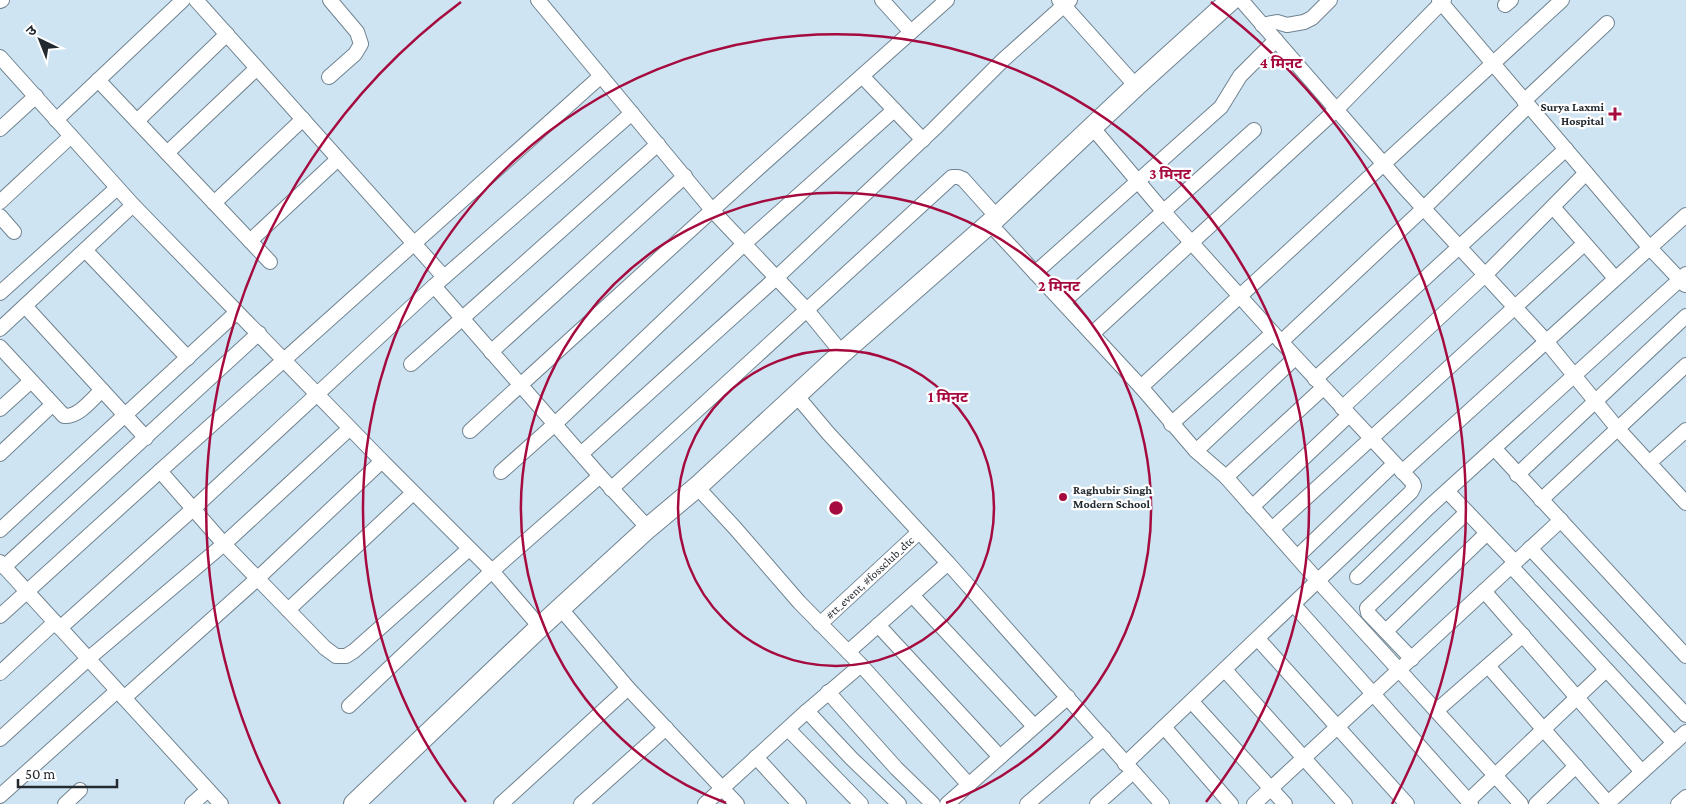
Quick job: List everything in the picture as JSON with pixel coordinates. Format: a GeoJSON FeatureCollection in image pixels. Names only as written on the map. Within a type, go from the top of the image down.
{"type":"FeatureCollection","features":[{"type":"Feature","properties":{"kind":"street"},"geometry":{"type":"LineString","coordinates":[[56,120],[183,0]]}},
{"type":"Feature","properties":{"kind":"street"},"geometry":{"type":"LineString","coordinates":[[196,0],[413,243],[462,319],[648,528]]}},
{"type":"Feature","properties":{"kind":"street"},"geometry":{"type":"LineString","coordinates":[[329,77],[355,54],[361,44],[357,32],[330,0]]}},
{"type":"Feature","properties":{"kind":"street"},"geometry":{"type":"LineString","coordinates":[[538,0],[712,210],[806,309],[842,353]]}},
{"type":"Feature","properties":{"kind":"street"},"geometry":{"type":"LineString","coordinates":[[882,0],[912,32]]}},
{"type":"Feature","properties":{"kind":"street"},"geometry":{"type":"LineString","coordinates":[[470,431],[712,210],[947,0]]}},
{"type":"Feature","properties":{"kind":"street"},"geometry":{"type":"LineString","coordinates":[[1262,24],[1304,22],[1312,18],[1330,0]]}},
{"type":"Feature","properties":{"kind":"street"},"geometry":{"type":"LineString","coordinates":[[1141,387],[1562,0]]}},
{"type":"Feature","properties":{"kind":"street"},"geometry":{"type":"LineString","coordinates":[[1092,334],[1337,109],[1441,1],[1650,247],[1684,280],[1494,448],[1357,577]]}},
{"type":"Feature","properties":{"kind":"street"},"geometry":{"type":"LineString","coordinates":[[581,454],[776,278],[1064,2],[1136,86]]}},
{"type":"Feature","properties":{"kind":"street"},"geometry":{"type":"LineString","coordinates":[[354,804],[540,627],[648,528],[697,487],[842,353],[993,220],[1227,2],[1262,24],[1458,247],[1546,341],[1618,428],[1686,503]]}},
{"type":"Feature","properties":{"kind":"street"},"geometry":{"type":"LineString","coordinates":[[1171,424],[1277,337],[1424,208],[1526,103],[1608,23]]}},
{"type":"Feature","properties":{"kind":"street"},"geometry":{"type":"LineString","coordinates":[[137,121],[227,34]]}},
{"type":"Feature","properties":{"kind":"street"},"geometry":{"type":"LineString","coordinates":[[1035,273],[1221,107],[1240,76],[1276,40]]}},
{"type":"Feature","properties":{"kind":"street"},"geometry":{"type":"LineString","coordinates":[[0,57],[133,205],[349,429],[492,571],[540,627]]}},
{"type":"Feature","properties":{"kind":"street"},"geometry":{"type":"LineString","coordinates":[[167,153],[258,68]]}},
{"type":"Feature","properties":{"kind":"street"},"geometry":{"type":"LineString","coordinates":[[0,616],[601,76]]}},
{"type":"Feature","properties":{"kind":"street"},"geometry":{"type":"LineString","coordinates":[[862,76],[922,140]]}},
{"type":"Feature","properties":{"kind":"street"},"geometry":{"type":"LineString","coordinates":[[98,80],[270,262]]}},
{"type":"Feature","properties":{"kind":"street"},"geometry":{"type":"LineString","coordinates":[[0,129],[36,96]]}},
{"type":"Feature","properties":{"kind":"street"},"geometry":{"type":"LineString","coordinates":[[501,472],[555,424],[744,244],[894,110]]}},
{"type":"Feature","properties":{"kind":"street"},"geometry":{"type":"LineString","coordinates":[[0,673],[193,509],[439,282],[632,113]]}},
{"type":"Feature","properties":{"kind":"street"},"geometry":{"type":"LineString","coordinates":[[214,203],[303,119]]}},
{"type":"Feature","properties":{"kind":"street"},"geometry":{"type":"LineString","coordinates":[[1092,127],[1163,211],[1295,358],[1413,484],[1413,489],[1294,605],[1164,727],[1097,804]]}},
{"type":"Feature","properties":{"kind":"street"},"geometry":{"type":"LineString","coordinates":[[1063,302],[1254,130]]}},
{"type":"Feature","properties":{"kind":"street"},"geometry":{"type":"LineString","coordinates":[[0,202],[71,136]]}},
{"type":"Feature","properties":{"kind":"street"},"geometry":{"type":"LineString","coordinates":[[411,364],[658,144]]}},
{"type":"Feature","properties":{"kind":"street"},"geometry":{"type":"LineString","coordinates":[[1226,477],[1458,247],[1566,150]]}},
{"type":"Feature","properties":{"kind":"street"},"geometry":{"type":"LineString","coordinates":[[250,241],[338,159]]}},
{"type":"Feature","properties":{"kind":"street"},"geometry":{"type":"LineString","coordinates":[[1252,506],[1345,412],[1485,276],[1586,173]]}},
{"type":"Feature","properties":{"kind":"street"},"geometry":{"type":"LineString","coordinates":[[491,352],[685,176]]}},
{"type":"Feature","properties":{"kind":"street"},"geometry":{"type":"LineString","coordinates":[[611,488],[952,177],[958,177],[963,179],[1035,273],[1141,387],[1196,451],[1226,477],[1296,557],[1521,804]]}},
{"type":"Feature","properties":{"kind":"street"},"geometry":{"type":"LineString","coordinates":[[0,293],[117,188]]}},
{"type":"Feature","properties":{"kind":"street"},"geometry":{"type":"LineString","coordinates":[[0,328],[133,205]]}},
{"type":"Feature","properties":{"kind":"street"},"geometry":{"type":"LineString","coordinates":[[1553,208],[1615,278]]}},
{"type":"Feature","properties":{"kind":"street"},"geometry":{"type":"LineString","coordinates":[[1296,557],[1546,341],[1686,215]]}},
{"type":"Feature","properties":{"kind":"street"},"geometry":{"type":"LineString","coordinates":[[0,216],[14,232]]}},
{"type":"Feature","properties":{"kind":"street"},"geometry":{"type":"LineString","coordinates":[[1272,529],[1584,244]]}},
{"type":"Feature","properties":{"kind":"street"},"geometry":{"type":"LineString","coordinates":[[85,250],[188,358]]}},
{"type":"Feature","properties":{"kind":"street"},"geometry":{"type":"LineString","coordinates":[[25,306],[146,438]]}},
{"type":"Feature","properties":{"kind":"street"},"geometry":{"type":"LineString","coordinates":[[0,530],[237,312]]}},
{"type":"Feature","properties":{"kind":"street"},"geometry":{"type":"LineString","coordinates":[[1517,475],[1686,316]]}},
{"type":"Feature","properties":{"kind":"street"},"geometry":{"type":"LineString","coordinates":[[221,804],[2,564],[146,438],[259,334]]}},
{"type":"Feature","properties":{"kind":"street"},"geometry":{"type":"LineString","coordinates":[[3,355],[64,416],[70,417],[76,414],[102,390]]}},
{"type":"Feature","properties":{"kind":"street"},"geometry":{"type":"LineString","coordinates":[[1196,451],[1295,358]]}},
{"type":"Feature","properties":{"kind":"street"},"geometry":{"type":"LineString","coordinates":[[1541,500],[1686,365]]}},
{"type":"Feature","properties":{"kind":"street"},"geometry":{"type":"LineString","coordinates":[[0,409],[31,381]]}},
{"type":"Feature","properties":{"kind":"street"},"geometry":{"type":"LineString","coordinates":[[796,395],[1068,697],[1160,803]]}},
{"type":"Feature","properties":{"kind":"street"},"geometry":{"type":"LineString","coordinates":[[0,454],[52,405]]}},
{"type":"Feature","properties":{"kind":"street"},"geometry":{"type":"LineString","coordinates":[[0,739],[88,659],[224,544],[349,429]]}},
{"type":"Feature","properties":{"kind":"street"},"geometry":{"type":"LineString","coordinates":[[1649,463],[1686,430]]}},
{"type":"Feature","properties":{"kind":"street"},"geometry":{"type":"LineString","coordinates":[[1494,448],[1686,656]]}},
{"type":"Feature","properties":{"kind":"street"},"geometry":{"type":"LineString","coordinates":[[8,804],[0,796],[257,579],[382,461]]}},
{"type":"Feature","properties":{"kind":"street"},"geometry":{"type":"LineString","coordinates":[[160,471],[257,579],[336,656],[346,656],[354,651],[469,549]]}},
{"type":"Feature","properties":{"kind":"street"},"geometry":{"type":"LineString","coordinates":[[348,706],[492,571],[600,476]]}},
{"type":"Feature","properties":{"kind":"street"},"geometry":{"type":"LineString","coordinates":[[1675,491],[1686,481]]}},
{"type":"Feature","properties":{"kind":"street"},"geometry":{"type":"LineString","coordinates":[[697,487],[820,624],[861,664],[969,785]]}},
{"type":"Feature","properties":{"kind":"street"},"geometry":{"type":"LineString","coordinates":[[1447,491],[1487,533],[1606,670],[1682,738],[1608,804],[1488,666]]}},
{"type":"Feature","properties":{"kind":"street"},"geometry":{"type":"LineString","coordinates":[[288,610],[414,494]]}},
{"type":"Feature","properties":{"kind":"street"},"geometry":{"type":"LineString","coordinates":[[1412,659],[1368,613],[1367,608],[1467,512]]}},
{"type":"Feature","properties":{"kind":"street"},"geometry":{"type":"LineString","coordinates":[[1254,804],[1560,520]]}},
{"type":"Feature","properties":{"kind":"street","name":"#tt_event, #fossclub_dtc"},"geometry":{"type":"LineString","coordinates":[[820,624],[919,532]]}},
{"type":"Feature","properties":{"kind":"street"},"geometry":{"type":"LineString","coordinates":[[1386,631],[1487,533]]}},
{"type":"Feature","properties":{"kind":"street"},"geometry":{"type":"LineString","coordinates":[[1530,548],[1686,715]]}},
{"type":"Feature","properties":{"kind":"street"},"geometry":{"type":"LineString","coordinates":[[848,652],[948,563]]}},
{"type":"Feature","properties":{"kind":"street"},"geometry":{"type":"LineString","coordinates":[[1484,591],[1642,772]]}},
{"type":"Feature","properties":{"kind":"street"},"geometry":{"type":"LineString","coordinates":[[912,595],[1034,726]]}},
{"type":"Feature","properties":{"kind":"street"},"geometry":{"type":"LineString","coordinates":[[1294,605],[1469,802],[1494,775],[1606,670]]}},
{"type":"Feature","properties":{"kind":"street"},"geometry":{"type":"LineString","coordinates":[[561,609],[628,688],[737,804]]}},
{"type":"Feature","properties":{"kind":"street"},"geometry":{"type":"LineString","coordinates":[[878,625],[1000,757]]}},
{"type":"Feature","properties":{"kind":"street"},"geometry":{"type":"LineString","coordinates":[[1436,711],[1523,636]]}},
{"type":"Feature","properties":{"kind":"street"},"geometry":{"type":"LineString","coordinates":[[1258,638],[1407,804]]}},
{"type":"Feature","properties":{"kind":"street"},"geometry":{"type":"LineString","coordinates":[[706,804],[861,664]]}},
{"type":"Feature","properties":{"kind":"street"},"geometry":{"type":"LineString","coordinates":[[1225,670],[1345,804]]}},
{"type":"Feature","properties":{"kind":"street"},"geometry":{"type":"LineString","coordinates":[[502,804],[628,688]]}},
{"type":"Feature","properties":{"kind":"street"},"geometry":{"type":"LineString","coordinates":[[828,692],[896,768],[933,804]]}},
{"type":"Feature","properties":{"kind":"street"},"geometry":{"type":"LineString","coordinates":[[947,804],[1068,697]]}},
{"type":"Feature","properties":{"kind":"street"},"geometry":{"type":"LineString","coordinates":[[1192,702],[1285,804]]}},
{"type":"Feature","properties":{"kind":"street"},"geometry":{"type":"LineString","coordinates":[[807,711],[852,759],[899,804]]}},
{"type":"Feature","properties":{"kind":"street"},"geometry":{"type":"LineString","coordinates":[[1164,727],[1231,804]]}},
{"type":"Feature","properties":{"kind":"street"},"geometry":{"type":"LineString","coordinates":[[581,804],[666,728]]}},
{"type":"Feature","properties":{"kind":"street"},"geometry":{"type":"LineString","coordinates":[[788,729],[861,804]]}},
{"type":"Feature","properties":{"kind":"street"},"geometry":{"type":"LineString","coordinates":[[1027,804],[1104,738]]}},
{"type":"Feature","properties":{"kind":"street"},"geometry":{"type":"LineString","coordinates":[[756,757],[799,804]]}},
{"type":"Feature","properties":{"kind":"street"},"geometry":{"type":"LineString","coordinates":[[1536,804],[1576,766]]}},
{"type":"Feature","properties":{"kind":"street"},"geometry":{"type":"LineString","coordinates":[[65,804],[80,790]]}},
{"type":"Feature","properties":{"kind":"street"},"geometry":{"type":"LineString","coordinates":[[192,804],[208,790]]}},
{"type":"Feature","properties":{"kind":"street"},"geometry":{"type":"LineString","coordinates":[[1678,804],[1686,797]]}},
{"type":"Feature","properties":{"kind":"place","name":"Surya Laxmi Hospital"},"geometry":{"type":"Point","coordinates":[1615,114]}},
{"type":"Feature","properties":{"kind":"place","name":"Raghubir Singh Modern School"},"geometry":{"type":"Point","coordinates":[1063,497]}}]}
